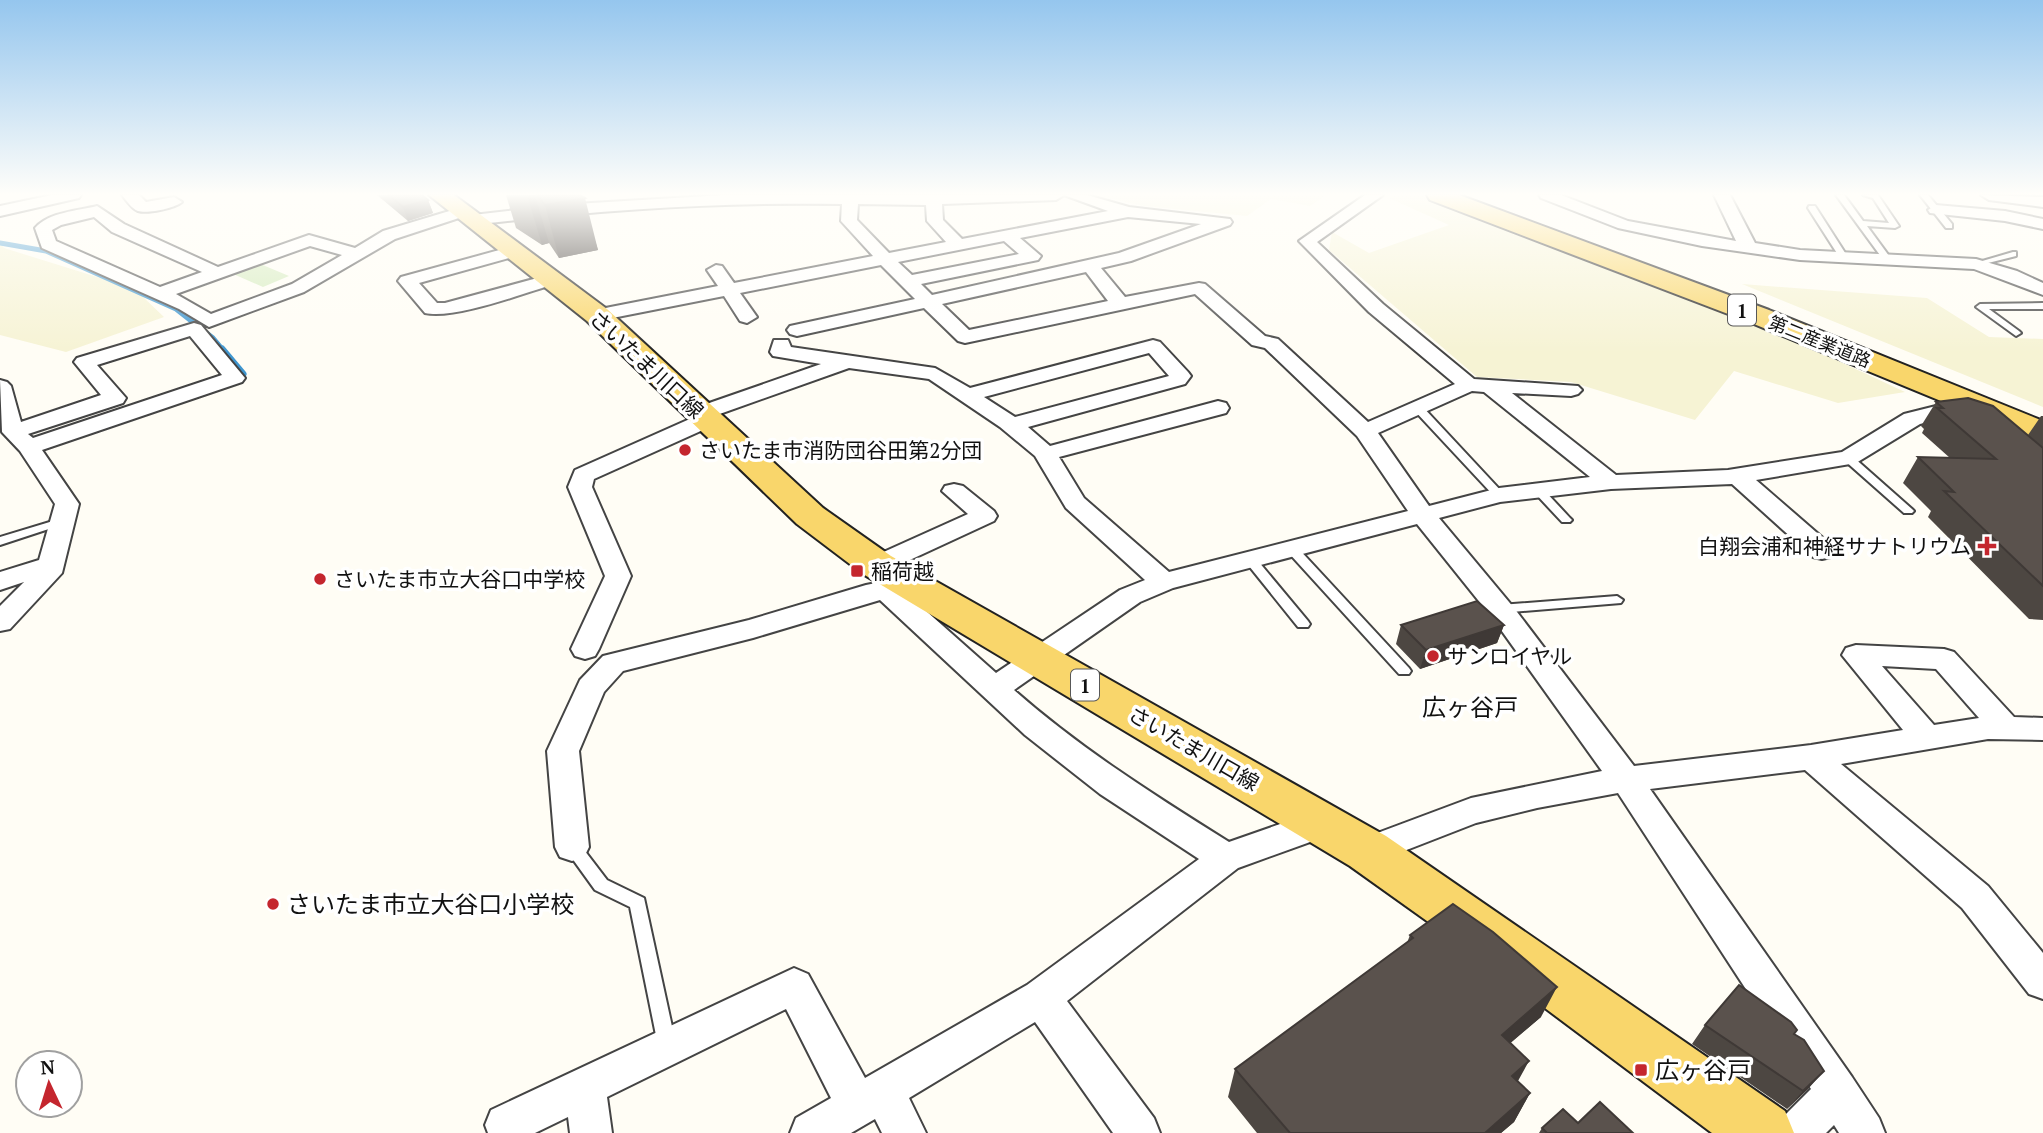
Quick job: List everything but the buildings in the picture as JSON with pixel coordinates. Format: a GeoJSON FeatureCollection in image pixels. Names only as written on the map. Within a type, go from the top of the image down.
{"type":"FeatureCollection","features":[{"type":"Feature","properties":{"kind":"main road","name":"さいたま川口線"},"geometry":{"type":"LineString","coordinates":[[510,248],[597,315],[810,516],[891,580],[1039,658],[1368,851],[1481,929],[1763,1133]]}},
{"type":"Feature","properties":{"kind":"main road","name":"第二産業道路"},"geometry":{"type":"LineString","coordinates":[[1578,248],[1771,321],[2043,433]]}},
{"type":"Feature","properties":{"kind":"main road","name":"第二産業道路"},"geometry":{"type":"LineString","coordinates":[[1610,248],[1790,315],[2043,417]]}},
{"type":"Feature","properties":{"kind":"street"},"geometry":{"type":"LineString","coordinates":[[59,248],[186,305],[209,321],[298,288],[367,248]]}},
{"type":"Feature","properties":{"kind":"street"},"geometry":{"type":"LineString","coordinates":[[162,248],[218,273]]}},
{"type":"Feature","properties":{"kind":"street"},"geometry":{"type":"LineString","coordinates":[[161,293],[287,248]]}},
{"type":"Feature","properties":{"kind":"street"},"geometry":{"type":"LineString","coordinates":[[336,248],[357,254]]}},
{"type":"Feature","properties":{"kind":"street"},"geometry":{"type":"LineString","coordinates":[[875,248],[906,282],[965,338],[1199,288],[1259,341],[1271,343],[1365,431],[1422,514],[1500,609],[1626,779],[1864,1133]]}},
{"type":"Feature","properties":{"kind":"street"},"geometry":{"type":"LineString","coordinates":[[597,315],[943,248]]}},
{"type":"Feature","properties":{"kind":"street"},"geometry":{"type":"LineString","coordinates":[[906,282],[1032,256],[1022,248]]}},
{"type":"Feature","properties":{"kind":"street"},"geometry":{"type":"LineString","coordinates":[[1145,248],[1090,266],[926,301],[789,337],[780,352],[935,373],[1011,425],[1045,454],[1074,503],[1164,582]]}},
{"type":"Feature","properties":{"kind":"street"},"geometry":{"type":"LineString","coordinates":[[1314,248],[1376,308],[1611,482]]}},
{"type":"Feature","properties":{"kind":"street"},"geometry":{"type":"LineString","coordinates":[[1743,248],[1845,259],[1976,264],[2011,275],[2043,290]]}},
{"type":"Feature","properties":{"kind":"street"},"geometry":{"type":"LineString","coordinates":[[514,251],[407,281],[432,309],[446,309],[552,279]]}},
{"type":"Feature","properties":{"kind":"street"},"geometry":{"type":"LineString","coordinates":[[1090,266],[1119,304]]}},
{"type":"Feature","properties":{"kind":"street"},"geometry":{"type":"LineString","coordinates":[[716,270],[747,317]]}},
{"type":"Feature","properties":{"kind":"street"},"geometry":{"type":"LineString","coordinates":[[194,329],[235,378],[12,427],[115,398],[84,362],[194,329]]}},
{"type":"Feature","properties":{"kind":"street"},"geometry":{"type":"LineString","coordinates":[[967,395],[1153,346],[1181,376],[1178,380],[1011,425]]}},
{"type":"Feature","properties":{"kind":"street"},"geometry":{"type":"LineString","coordinates":[[585,649],[618,576],[580,487],[583,475],[703,417],[847,361]]}},
{"type":"Feature","properties":{"kind":"street"},"geometry":{"type":"LineString","coordinates":[[1365,431],[1417,407],[1479,385],[1571,390]]}},
{"type":"Feature","properties":{"kind":"street"},"geometry":{"type":"LineString","coordinates":[[0,386],[12,427],[67,504],[49,573],[0,622]]}},
{"type":"Feature","properties":{"kind":"street"},"geometry":{"type":"LineString","coordinates":[[1045,454],[1218,408]]}},
{"type":"Feature","properties":{"kind":"street"},"geometry":{"type":"LineString","coordinates":[[994,689],[1130,596],[1164,582],[1499,495],[1611,482],[1737,475],[1848,458],[1912,419],[1936,413],[1969,417],[1987,424],[2005,441]]}},
{"type":"Feature","properties":{"kind":"street"},"geometry":{"type":"LineString","coordinates":[[1737,475],[1822,551]]}},
{"type":"Feature","properties":{"kind":"street"},"geometry":{"type":"LineString","coordinates":[[572,847],[563,751],[591,687],[613,663],[753,629],[891,580],[985,516],[954,491]]}},
{"type":"Feature","properties":{"kind":"street"},"geometry":{"type":"LineString","coordinates":[[0,581],[51,565]]}},
{"type":"Feature","properties":{"kind":"street"},"geometry":{"type":"LineString","coordinates":[[891,580],[994,689],[1036,727],[1112,785],[1226,859]]}},
{"type":"Feature","properties":{"kind":"street"},"geometry":{"type":"LineString","coordinates":[[1927,738],[1856,655],[1944,659],[2006,728]]}},
{"type":"Feature","properties":{"kind":"street"},"geometry":{"type":"LineString","coordinates":[[1368,851],[1471,811],[1536,795],[1626,779],[1811,757],[1988,728],[2043,729]]}},
{"type":"Feature","properties":{"kind":"street"},"geometry":{"type":"LineString","coordinates":[[1811,757],[1975,897],[2036,964]]}},
{"type":"Feature","properties":{"kind":"street"},"geometry":{"type":"LineString","coordinates":[[811,1133],[1041,998],[1226,859],[1323,823]]}},
{"type":"Feature","properties":{"kind":"street"},"geometry":{"type":"LineString","coordinates":[[506,1125],[794,986],[870,1098],[905,1133]]}},
{"type":"Feature","properties":{"kind":"street"},"geometry":{"type":"LineString","coordinates":[[1041,998],[1139,1133]]}},
{"type":"Feature","properties":{"kind":"street"},"geometry":{"type":"LineString","coordinates":[[585,1087],[592,1133]]}},
{"type":"Feature","properties":{"kind":"street"},"geometry":{"type":"LineString","coordinates":[[1797,1133],[1838,1092]]}},
{"type":"Feature","properties":{"kind":"lane"},"geometry":{"type":"LineString","coordinates":[[1838,248],[1845,259]]}},
{"type":"Feature","properties":{"kind":"lane"},"geometry":{"type":"LineString","coordinates":[[1879,248],[1888,260]]}},
{"type":"Feature","properties":{"kind":"lane"},"geometry":{"type":"LineString","coordinates":[[1976,264],[2013,254]]}},
{"type":"Feature","properties":{"kind":"lane"},"geometry":{"type":"LineString","coordinates":[[2016,333],[1980,307],[2043,306]]}},
{"type":"Feature","properties":{"kind":"lane"},"geometry":{"type":"LineString","coordinates":[[1417,407],[1499,495]]}},
{"type":"Feature","properties":{"kind":"lane"},"geometry":{"type":"LineString","coordinates":[[1848,458],[1908,511]]}},
{"type":"Feature","properties":{"kind":"lane"},"geometry":{"type":"LineString","coordinates":[[1538,490],[1566,520]]}},
{"type":"Feature","properties":{"kind":"lane"},"geometry":{"type":"LineString","coordinates":[[0,541],[63,521]]}},
{"type":"Feature","properties":{"kind":"lane"},"geometry":{"type":"LineString","coordinates":[[1291,548],[1404,671]]}},
{"type":"Feature","properties":{"kind":"lane"},"geometry":{"type":"LineString","coordinates":[[1249,558],[1303,624]]}},
{"type":"Feature","properties":{"kind":"lane"},"geometry":{"type":"LineString","coordinates":[[1500,609],[1617,600]]}},
{"type":"Feature","properties":{"kind":"lane"},"geometry":{"type":"LineString","coordinates":[[572,847],[600,885],[638,903],[667,1047]]}},
{"type":"Feature","properties":{"kind":"shaded area"},"geometry":{"type":"Polygon","coordinates":[[[0,248],[110,281],[142,296],[164,317],[66,352],[0,335],[0,248]]]}},
{"type":"Feature","properties":{"kind":"shaded area"},"geometry":{"type":"Polygon","coordinates":[[[1360,248],[1369,253],[1384,248],[1559,248],[1789,338],[1905,392],[1838,403],[1734,371],[1695,420],[1571,382],[1477,377],[1329,250],[1360,248]]]}},
{"type":"Feature","properties":{"kind":"shaded area"},"geometry":{"type":"Polygon","coordinates":[[[1742,284],[1927,298],[1989,337],[2043,339],[2043,407],[1742,284]]]}},
{"type":"Feature","properties":{"kind":"green space"},"geometry":{"type":"Polygon","coordinates":[[[258,263],[289,276],[263,287],[231,273],[258,263]]]}},
{"type":"Feature","properties":{"kind":"waterway"},"geometry":{"type":"LineString","coordinates":[[28,248],[46,251],[176,309],[213,338],[223,350]]}},
{"type":"Feature","properties":{"kind":"waterway"},"geometry":{"type":"LineString","coordinates":[[222,349],[243,374]]}},
{"type":"Feature","properties":{"kind":"place","name":"さいたま市消防団谷田第2分団"},"geometry":{"type":"Point","coordinates":[685,450]}},
{"type":"Feature","properties":{"kind":"place","name":"白翔会浦和神経サナトリウム"},"geometry":{"type":"Point","coordinates":[1987,546]}},
{"type":"Feature","properties":{"kind":"place","name":"稲荷越"},"geometry":{"type":"Point","coordinates":[857,571]}},
{"type":"Feature","properties":{"kind":"place","name":"さいたま市立大谷口中学校"},"geometry":{"type":"Point","coordinates":[320,579]}},
{"type":"Feature","properties":{"kind":"place","name":"サンロイヤル"},"geometry":{"type":"Point","coordinates":[1433,656]}},
{"type":"Feature","properties":{"kind":"place","name":"さいたま市立大谷口小学校"},"geometry":{"type":"Point","coordinates":[273,904]}},
{"type":"Feature","properties":{"kind":"place","name":"広ヶ谷戸"},"geometry":{"type":"Point","coordinates":[1641,1070]}},
{"type":"Feature","properties":{"kind":"district","name":"広ヶ谷戸"},"geometry":{"type":"Point","coordinates":[1470,707]}}]}
